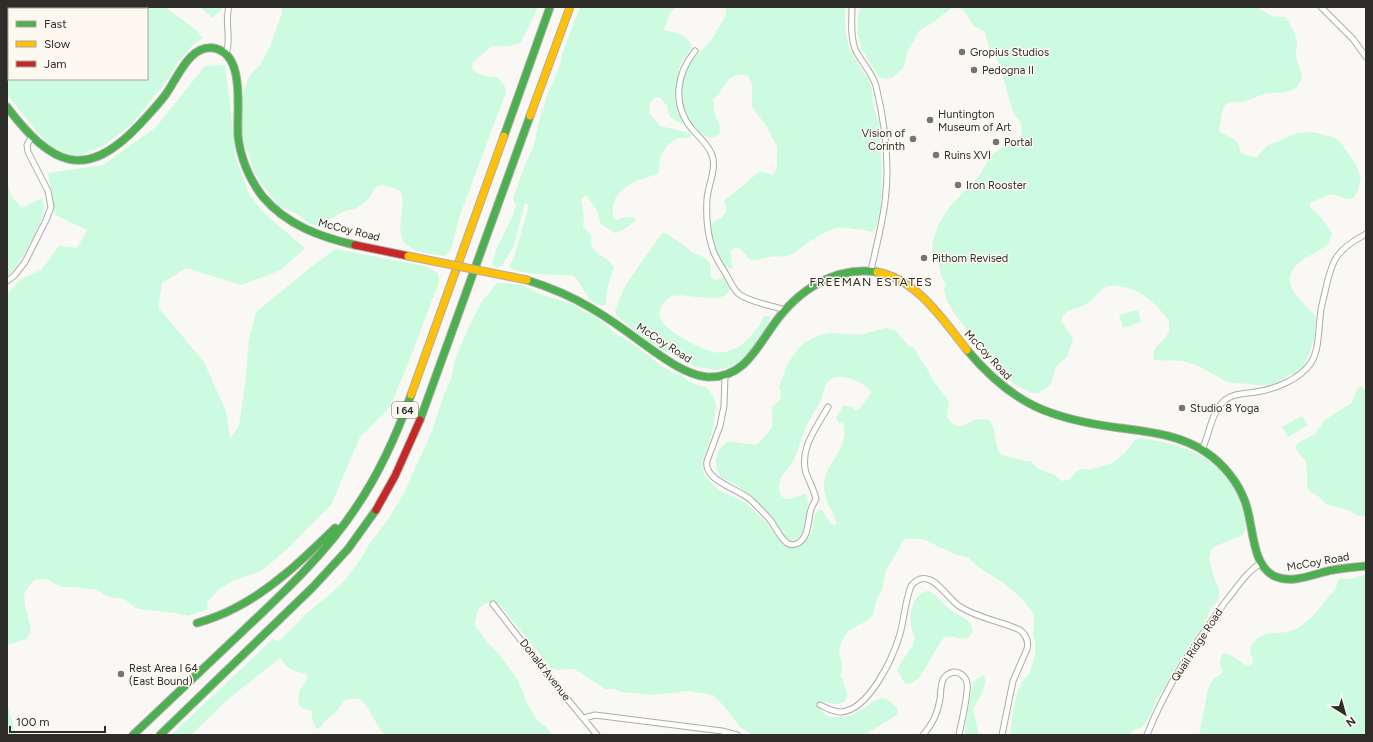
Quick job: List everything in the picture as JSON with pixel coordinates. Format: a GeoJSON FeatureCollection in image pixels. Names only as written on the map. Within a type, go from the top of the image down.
{"type":"FeatureCollection","features":[{"type":"Feature","properties":{"kind":"main road","name":"I 64"},"geometry":{"type":"LineString","coordinates":[[133,735],[295,580],[316,558],[355,509],[378,471],[405,411],[550,7]]}},
{"type":"Feature","properties":{"kind":"main road","name":"I 64"},"geometry":{"type":"LineString","coordinates":[[160,735],[317,584],[359,535],[377,510],[394,480],[409,449],[423,414],[570,7]]}},
{"type":"Feature","properties":{"kind":"main road"},"geometry":{"type":"LineString","coordinates":[[7,107],[32,136],[54,154],[69,160],[86,160],[101,156],[119,144],[166,94],[186,63],[196,53],[201,50],[212,48],[219,49],[226,53]]}},
{"type":"Feature","properties":{"kind":"main road","name":"McCoy Road"},"geometry":{"type":"LineString","coordinates":[[226,53],[236,70],[238,88],[238,124],[241,149],[253,182],[267,203],[284,219],[308,232],[335,240],[533,282],[558,291],[588,306],[686,371],[701,376],[717,377],[724,375],[736,371],[750,360],[785,310],[808,289],[822,280],[850,272],[871,270],[888,274],[912,288],[936,313],[990,377],[1007,392],[1025,403],[1052,414],[1099,426],[1165,435],[1189,443],[1214,458],[1227,471],[1240,490],[1248,512],[1260,563],[1265,569],[1277,577],[1291,580],[1324,571],[1366,566]]}},
{"type":"Feature","properties":{"kind":"main road"},"geometry":{"type":"LineString","coordinates":[[197,623],[233,610],[269,587],[287,574],[355,509]]}},
{"type":"Feature","properties":{"kind":"street"},"geometry":{"type":"LineString","coordinates":[[226,53],[228,47],[227,17],[229,7]]}},
{"type":"Feature","properties":{"kind":"street"},"geometry":{"type":"LineString","coordinates":[[852,7],[851,27],[853,41],[858,55],[871,73],[875,84],[882,115],[885,146],[887,182],[885,203],[871,270]]}},
{"type":"Feature","properties":{"kind":"street"},"geometry":{"type":"LineString","coordinates":[[1321,7],[1353,39],[1366,57]]}},
{"type":"Feature","properties":{"kind":"street"},"geometry":{"type":"LineString","coordinates":[[695,51],[688,59],[682,72],[678,87],[679,102],[682,113],[707,144],[712,155],[714,164],[707,199],[707,219],[712,249],[739,294],[755,302],[785,310]]}},
{"type":"Feature","properties":{"kind":"street"},"geometry":{"type":"LineString","coordinates":[[7,281],[14,276],[24,262],[46,220],[50,207],[48,191],[28,152],[27,144],[32,136]]}},
{"type":"Feature","properties":{"kind":"street"},"geometry":{"type":"LineString","coordinates":[[1202,450],[1215,413],[1227,398],[1238,394],[1268,389],[1285,383],[1300,374],[1310,364],[1317,346],[1320,317],[1332,263],[1342,249],[1366,234]]}},
{"type":"Feature","properties":{"kind":"street"},"geometry":{"type":"LineString","coordinates":[[724,375],[723,410],[717,436],[706,467],[716,479],[750,499],[770,520],[786,542],[790,545],[795,545],[807,532],[812,506],[816,499],[806,472],[805,453],[810,437],[828,406]]}},
{"type":"Feature","properties":{"kind":"street","name":"Quail Ridge Road"},"geometry":{"type":"LineString","coordinates":[[1147,735],[1161,704],[1183,664],[1211,621],[1242,580],[1260,563]]}},
{"type":"Feature","properties":{"kind":"street"},"geometry":{"type":"LineString","coordinates":[[820,705],[841,712],[857,706],[868,695],[885,669],[896,646],[911,586],[914,582],[926,578],[934,583],[960,606],[1020,630],[1027,638],[1027,649],[1013,681],[1002,735]]}},
{"type":"Feature","properties":{"kind":"street","name":"Donald Avenue"},"geometry":{"type":"LineString","coordinates":[[494,604],[550,678],[597,735]]}},
{"type":"Feature","properties":{"kind":"street"},"geometry":{"type":"LineString","coordinates":[[923,735],[932,724],[937,713],[942,681],[948,674],[955,672],[964,677],[967,682],[959,735]]}},
{"type":"Feature","properties":{"kind":"street"},"geometry":{"type":"LineString","coordinates":[[584,718],[591,715],[608,716],[722,731],[737,735]]}},
{"type":"Feature","properties":{"kind":"green space"},"geometry":{"type":"Polygon","coordinates":[[[7,7],[165,7],[195,29],[203,38],[193,45],[178,62],[167,81],[131,125],[103,146],[81,155],[71,155],[50,147],[7,95],[7,7]]]}},
{"type":"Feature","properties":{"kind":"green space"},"geometry":{"type":"Polygon","coordinates":[[[200,7],[223,7],[213,18],[200,7]]]}},
{"type":"Feature","properties":{"kind":"green space"},"geometry":{"type":"Polygon","coordinates":[[[282,7],[538,7],[521,42],[507,46],[492,46],[473,62],[472,69],[484,76],[498,77],[505,87],[506,92],[459,218],[452,247],[445,256],[415,250],[410,248],[403,240],[400,225],[403,201],[402,194],[399,190],[386,186],[378,186],[369,198],[359,206],[354,209],[344,211],[319,226],[307,222],[291,211],[277,204],[255,174],[244,144],[240,103],[248,79],[260,65],[269,49],[281,16],[282,7]]]}},
{"type":"Feature","properties":{"kind":"green space"},"geometry":{"type":"Polygon","coordinates":[[[580,7],[676,7],[670,13],[664,29],[666,31],[682,35],[691,43],[692,47],[681,62],[675,98],[677,110],[684,123],[682,124],[670,117],[667,106],[660,97],[652,100],[649,113],[660,126],[689,133],[691,135],[690,138],[678,138],[668,144],[660,157],[659,172],[639,180],[619,193],[613,209],[615,219],[631,217],[636,219],[635,221],[623,230],[615,233],[601,224],[597,211],[587,196],[584,196],[581,200],[584,216],[583,227],[591,235],[591,245],[596,252],[612,264],[614,268],[609,281],[605,306],[599,305],[590,299],[574,276],[535,274],[514,270],[510,267],[528,209],[528,204],[525,204],[524,206],[514,246],[498,269],[492,264],[496,250],[513,215],[516,205],[513,199],[524,167],[534,145],[538,125],[548,93],[559,68],[563,51],[580,7]]]}},
{"type":"Feature","properties":{"kind":"green space"},"geometry":{"type":"Polygon","coordinates":[[[725,7],[845,7],[846,32],[849,47],[870,84],[874,110],[879,123],[882,197],[877,224],[872,232],[865,230],[836,228],[819,236],[787,256],[772,256],[759,260],[753,260],[750,259],[741,249],[736,248],[731,251],[732,267],[730,269],[721,261],[713,243],[711,224],[723,216],[726,212],[724,201],[759,172],[772,175],[775,173],[777,165],[777,147],[767,127],[752,107],[752,83],[748,76],[741,75],[731,78],[713,100],[715,115],[720,125],[720,134],[712,138],[697,130],[688,117],[682,102],[681,93],[684,76],[692,61],[711,41],[724,20],[726,14],[725,7]]]}},
{"type":"Feature","properties":{"kind":"green space"},"geometry":{"type":"Polygon","coordinates":[[[860,7],[1256,7],[1274,17],[1285,17],[1289,22],[1297,40],[1296,57],[1302,74],[1299,85],[1285,92],[1264,94],[1243,101],[1227,103],[1223,109],[1219,130],[1236,142],[1240,148],[1240,152],[1257,157],[1267,146],[1297,133],[1312,132],[1333,137],[1339,141],[1355,163],[1361,178],[1358,190],[1351,199],[1332,194],[1310,203],[1310,207],[1321,217],[1332,233],[1328,244],[1304,259],[1295,267],[1291,274],[1290,281],[1292,288],[1296,295],[1315,315],[1316,319],[1314,340],[1304,366],[1298,372],[1287,376],[1270,386],[1227,382],[1200,367],[1184,361],[1154,360],[1153,356],[1155,349],[1168,333],[1169,321],[1155,304],[1144,295],[1124,287],[1112,286],[1106,287],[1088,303],[1070,310],[1062,317],[1061,321],[1073,339],[1067,357],[1056,366],[1051,384],[1038,393],[1031,393],[1014,384],[982,352],[954,313],[947,301],[944,290],[946,285],[932,252],[933,241],[939,223],[950,206],[980,175],[991,155],[1017,139],[1022,134],[1021,123],[1014,114],[1011,106],[1000,65],[989,47],[985,32],[974,26],[963,10],[956,8],[951,9],[919,31],[907,52],[904,67],[893,77],[886,79],[879,77],[862,50],[858,36],[857,21],[860,7]]]}},
{"type":"Feature","properties":{"kind":"green space"},"geometry":{"type":"Polygon","coordinates":[[[225,65],[235,156],[249,194],[265,214],[305,248],[281,270],[241,285],[186,268],[162,283],[158,307],[204,362],[226,411],[230,439],[239,426],[249,340],[256,312],[315,264],[335,249],[425,266],[438,273],[439,282],[390,407],[360,437],[331,505],[284,552],[261,571],[233,581],[219,589],[207,602],[208,609],[188,616],[176,613],[138,609],[124,599],[109,597],[97,590],[62,587],[46,579],[34,580],[24,593],[25,605],[31,629],[27,639],[7,645],[7,294],[21,279],[41,270],[59,246],[77,248],[87,230],[55,215],[48,173],[103,165],[156,127],[205,66],[225,65]]]}},
{"type":"Feature","properties":{"kind":"green space"},"geometry":{"type":"Polygon","coordinates":[[[7,183],[12,197],[22,208],[42,198],[44,210],[39,225],[29,245],[17,265],[7,276],[7,183]]]}},
{"type":"Feature","properties":{"kind":"green space"},"geometry":{"type":"Polygon","coordinates":[[[662,233],[665,233],[691,252],[703,257],[711,266],[710,276],[716,281],[723,277],[730,289],[726,294],[720,297],[704,298],[678,295],[672,296],[665,301],[660,309],[659,316],[670,329],[679,336],[688,342],[707,350],[713,352],[724,352],[741,345],[755,331],[765,316],[770,316],[768,324],[754,347],[742,361],[717,370],[696,367],[647,341],[616,315],[615,310],[625,286],[662,233]]]}},
{"type":"Feature","properties":{"kind":"green space"},"geometry":{"type":"Polygon","coordinates":[[[497,283],[522,285],[543,295],[573,304],[583,311],[595,316],[613,332],[638,347],[660,365],[676,374],[681,375],[690,382],[707,388],[713,396],[716,406],[712,434],[702,462],[704,475],[718,490],[746,503],[765,521],[783,543],[792,548],[797,548],[811,533],[814,516],[821,509],[832,525],[837,524],[824,491],[825,477],[841,448],[843,440],[843,422],[840,424],[836,418],[843,406],[850,406],[856,410],[860,408],[871,391],[859,382],[848,378],[837,377],[833,378],[827,383],[820,402],[806,428],[795,458],[781,478],[779,484],[781,496],[784,498],[787,499],[806,494],[808,498],[804,530],[795,540],[787,539],[758,503],[739,487],[719,474],[716,464],[719,450],[730,441],[758,444],[770,430],[772,427],[772,407],[780,400],[781,392],[779,387],[788,363],[805,342],[819,335],[831,333],[860,335],[886,328],[895,330],[909,346],[913,347],[933,381],[949,401],[947,417],[952,423],[957,426],[961,426],[976,420],[989,420],[994,429],[997,449],[1002,455],[1024,461],[1030,461],[1037,468],[1055,475],[1062,481],[1069,480],[1077,471],[1081,469],[1088,470],[1111,464],[1125,453],[1135,440],[1139,438],[1185,448],[1210,462],[1229,482],[1237,494],[1243,511],[1246,522],[1245,532],[1243,535],[1212,549],[1209,558],[1214,578],[1219,589],[1219,597],[1217,602],[1210,610],[1204,624],[1156,700],[1146,723],[1142,727],[1132,731],[1129,735],[1010,735],[1017,693],[1023,681],[1029,674],[1035,656],[1035,640],[1033,634],[1034,615],[1019,596],[1005,584],[980,568],[967,557],[942,549],[926,540],[906,538],[902,542],[886,570],[882,590],[877,599],[873,615],[869,619],[848,631],[841,642],[839,652],[842,663],[841,678],[843,678],[847,692],[846,699],[844,702],[837,704],[820,701],[816,706],[828,717],[846,716],[853,715],[878,699],[887,699],[898,710],[897,715],[866,735],[752,735],[739,726],[724,706],[713,695],[688,691],[651,695],[605,689],[575,669],[556,670],[551,668],[500,605],[490,602],[481,607],[477,613],[475,626],[499,654],[518,680],[527,703],[537,720],[548,729],[552,735],[385,735],[363,702],[355,698],[345,700],[337,711],[318,729],[313,724],[312,711],[302,708],[298,701],[299,692],[308,676],[290,669],[280,658],[226,701],[191,735],[171,735],[273,639],[278,642],[308,612],[327,597],[346,579],[362,557],[404,493],[432,431],[451,378],[456,356],[473,318],[484,298],[497,283]]]}},
{"type":"Feature","properties":{"kind":"green space"},"geometry":{"type":"Polygon","coordinates":[[[1138,311],[1141,322],[1123,328],[1119,315],[1138,311]]]}},
{"type":"Feature","properties":{"kind":"green space"},"geometry":{"type":"Polygon","coordinates":[[[1362,387],[1366,391],[1366,517],[1326,504],[1317,495],[1311,492],[1307,488],[1306,462],[1295,448],[1299,442],[1314,435],[1326,419],[1352,403],[1356,391],[1358,388],[1362,387]]]}},
{"type":"Feature","properties":{"kind":"green space"},"geometry":{"type":"Polygon","coordinates":[[[1302,416],[1308,425],[1288,437],[1282,427],[1302,416]]]}},
{"type":"Feature","properties":{"kind":"green space"},"geometry":{"type":"Polygon","coordinates":[[[1366,575],[1366,735],[1199,735],[1208,689],[1214,678],[1220,675],[1223,671],[1220,663],[1222,654],[1229,654],[1250,666],[1253,662],[1251,645],[1256,640],[1264,635],[1299,628],[1321,607],[1335,589],[1340,578],[1348,579],[1366,575]]]}},
{"type":"Feature","properties":{"kind":"green space"},"geometry":{"type":"Polygon","coordinates":[[[926,591],[936,595],[951,611],[968,621],[972,628],[972,633],[970,637],[966,639],[950,636],[943,638],[919,678],[908,684],[904,682],[897,670],[914,642],[915,637],[911,628],[910,616],[915,600],[926,591]]]}},
{"type":"Feature","properties":{"kind":"green space"},"geometry":{"type":"Polygon","coordinates":[[[984,676],[985,680],[984,689],[973,710],[980,735],[965,735],[973,682],[984,676]]]}},
{"type":"Feature","properties":{"kind":"green space"},"geometry":{"type":"Polygon","coordinates":[[[7,704],[16,735],[7,735],[7,704]]]}},
{"type":"Feature","properties":{"kind":"traffic: fast"},"geometry":{"type":"LineString","coordinates":[[504,136],[550,7]]}},
{"type":"Feature","properties":{"kind":"traffic: fast"},"geometry":{"type":"LineString","coordinates":[[7,107],[23,127],[39,142],[54,153],[69,159],[85,160],[102,154],[120,143],[140,124],[166,94],[190,57],[205,48],[213,48],[224,52],[231,61],[238,85],[239,144],[246,168],[258,191],[272,207],[293,222],[317,234],[355,245]]}},
{"type":"Feature","properties":{"kind":"traffic: fast"},"geometry":{"type":"LineString","coordinates":[[420,420],[530,116]]}},
{"type":"Feature","properties":{"kind":"traffic: fast"},"geometry":{"type":"LineString","coordinates":[[527,280],[560,292],[583,304],[610,320],[672,364],[690,373],[707,377],[730,373],[739,368],[747,361],[784,312],[806,291],[832,277],[862,271],[877,272]]}},
{"type":"Feature","properties":{"kind":"traffic: fast"},"geometry":{"type":"LineString","coordinates":[[967,350],[984,369],[1017,396],[1053,414],[1073,420],[1165,435],[1187,442],[1213,457],[1238,486],[1247,508],[1257,552],[1266,570],[1274,576],[1296,579],[1326,571],[1366,566]]}},
{"type":"Feature","properties":{"kind":"traffic: fast"},"geometry":{"type":"LineString","coordinates":[[133,735],[274,601],[331,542],[364,496],[380,468],[400,424],[411,395]]}},
{"type":"Feature","properties":{"kind":"traffic: fast"},"geometry":{"type":"LineString","coordinates":[[160,735],[313,587],[348,549],[376,510]]}},
{"type":"Feature","properties":{"kind":"traffic: fast"},"geometry":{"type":"LineString","coordinates":[[197,623],[232,610],[251,599],[289,571],[335,528]]}},
{"type":"Feature","properties":{"kind":"traffic: slow"},"geometry":{"type":"LineString","coordinates":[[530,116],[570,7]]}},
{"type":"Feature","properties":{"kind":"traffic: slow"},"geometry":{"type":"LineString","coordinates":[[411,395],[504,136]]}},
{"type":"Feature","properties":{"kind":"traffic: slow"},"geometry":{"type":"LineString","coordinates":[[408,256],[527,280]]}},
{"type":"Feature","properties":{"kind":"traffic: slow"},"geometry":{"type":"LineString","coordinates":[[877,272],[891,276],[905,283],[917,292],[939,314],[967,350]]}},
{"type":"Feature","properties":{"kind":"traffic: jam"},"geometry":{"type":"LineString","coordinates":[[355,245],[408,256]]}},
{"type":"Feature","properties":{"kind":"traffic: jam"},"geometry":{"type":"LineString","coordinates":[[376,510],[395,476],[420,420]]}},
{"type":"Feature","properties":{"kind":"place","name":"Gropius Studios"},"geometry":{"type":"Point","coordinates":[962,52]}},
{"type":"Feature","properties":{"kind":"place","name":"Pedogna II"},"geometry":{"type":"Point","coordinates":[974,70]}},
{"type":"Feature","properties":{"kind":"place","name":"Huntington Museum of Art"},"geometry":{"type":"Point","coordinates":[930,120]}},
{"type":"Feature","properties":{"kind":"place","name":"Vision of Corinth"},"geometry":{"type":"Point","coordinates":[913,139]}},
{"type":"Feature","properties":{"kind":"place","name":"Portal"},"geometry":{"type":"Point","coordinates":[996,142]}},
{"type":"Feature","properties":{"kind":"place","name":"Ruins XVI"},"geometry":{"type":"Point","coordinates":[936,155]}},
{"type":"Feature","properties":{"kind":"place","name":"Iron Rooster"},"geometry":{"type":"Point","coordinates":[958,185]}},
{"type":"Feature","properties":{"kind":"place","name":"Pithom Revised"},"geometry":{"type":"Point","coordinates":[924,258]}},
{"type":"Feature","properties":{"kind":"place","name":"Studio 8 Yoga"},"geometry":{"type":"Point","coordinates":[1182,408]}},
{"type":"Feature","properties":{"kind":"place","name":"Rest Area I 64 (East Bound)"},"geometry":{"type":"Point","coordinates":[121,674]}},
{"type":"Feature","properties":{"kind":"district","name":"FREEMAN ESTATES"},"geometry":{"type":"Point","coordinates":[871,282]}}]}
